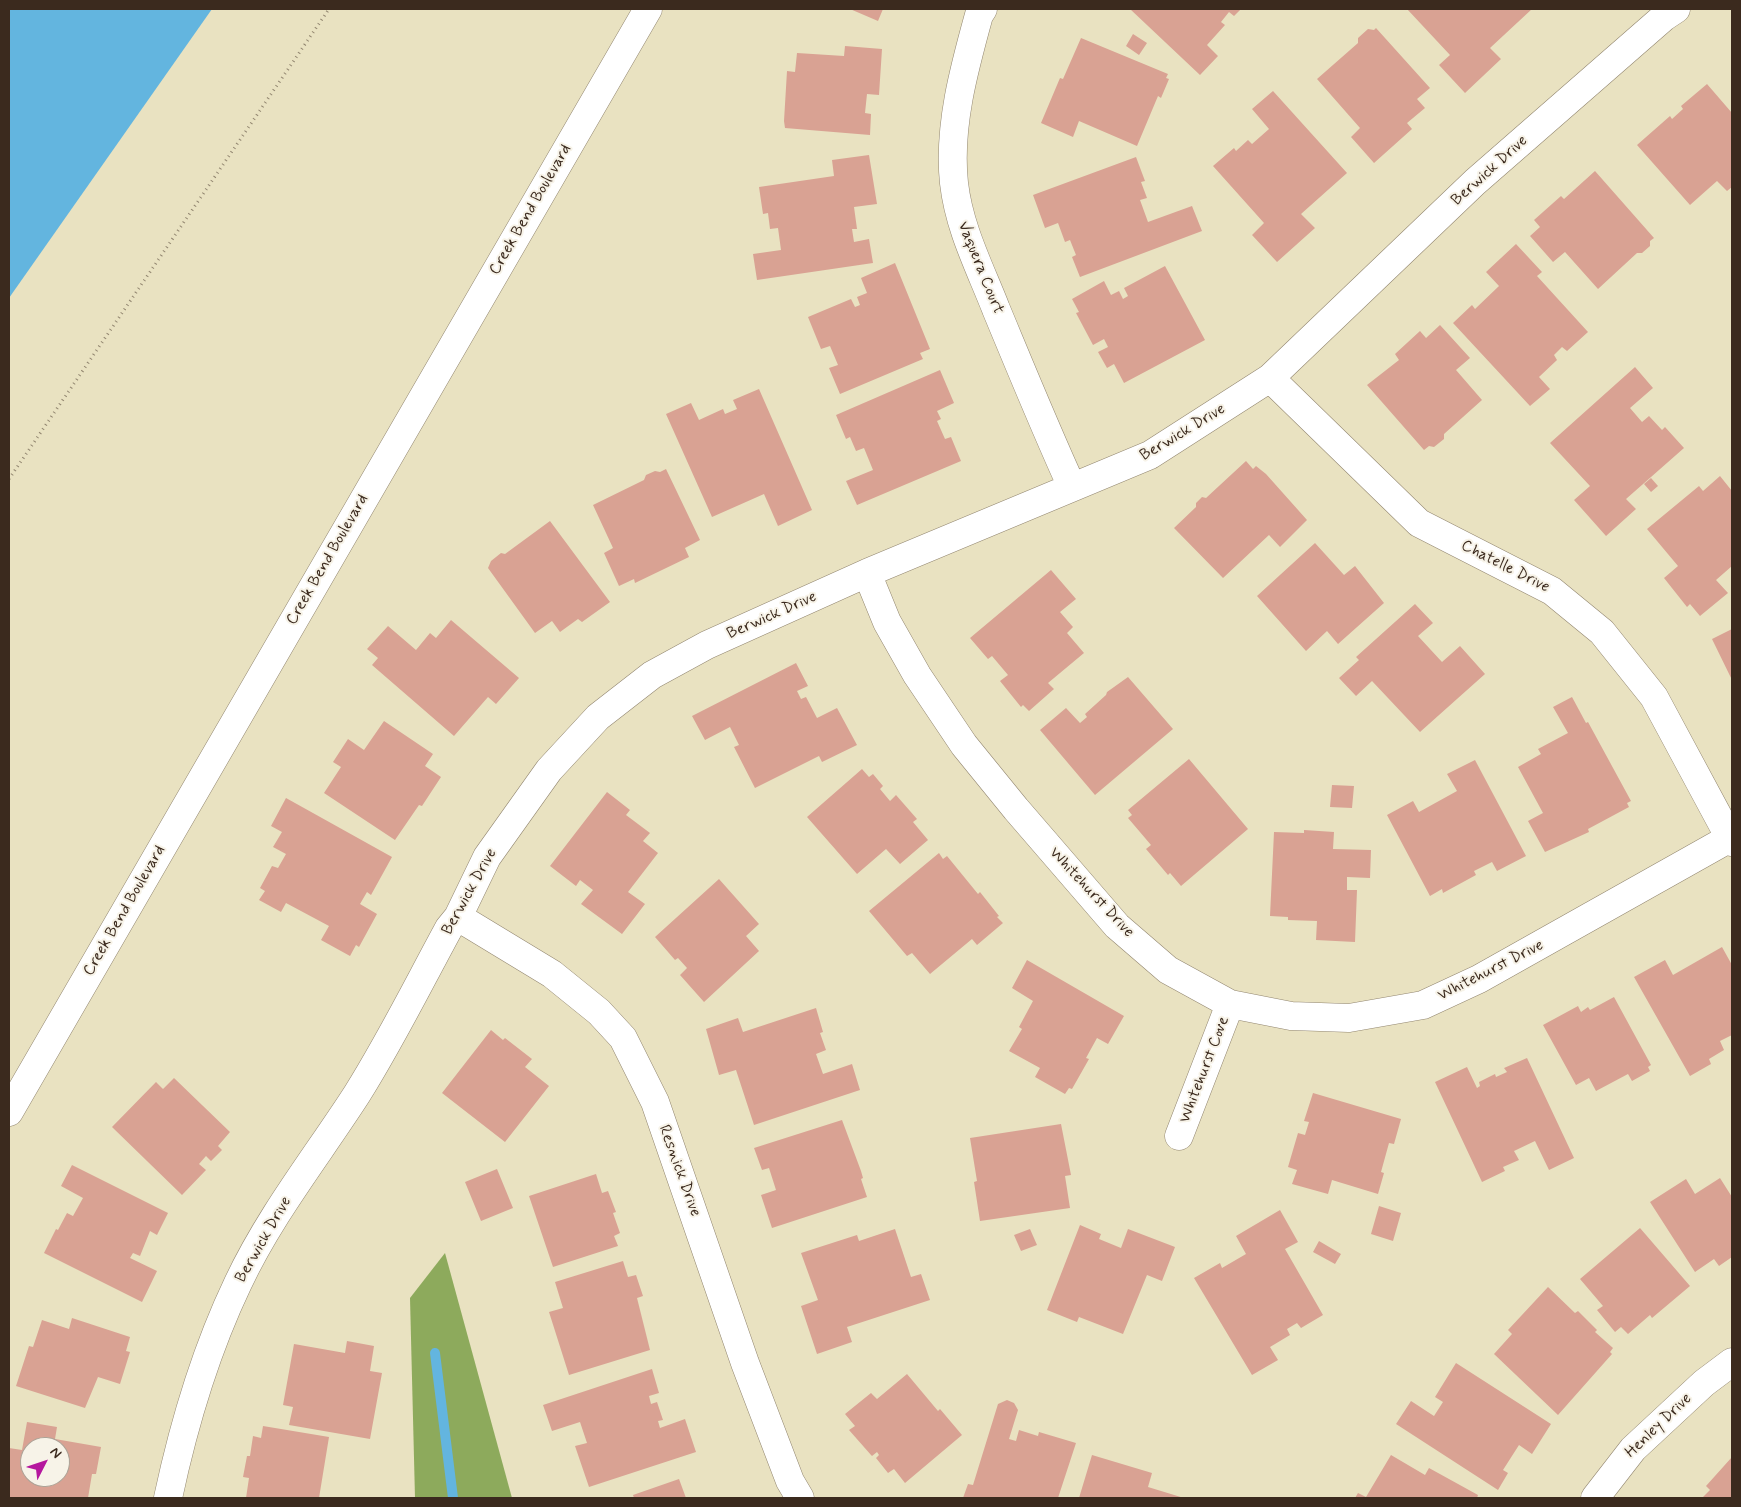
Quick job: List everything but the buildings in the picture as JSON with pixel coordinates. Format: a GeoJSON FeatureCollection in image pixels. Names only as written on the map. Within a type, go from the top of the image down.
{"type":"FeatureCollection","features":[{"type":"Feature","properties":{"kind":"street","name":"Creek Bend Boulevard"},"geometry":{"type":"LineString","coordinates":[[9,1112],[648,9]]}},
{"type":"Feature","properties":{"kind":"street","name":"Vaquera Court"},"geometry":{"type":"LineString","coordinates":[[983,9],[978,15],[964,68],[954,133],[954,182],[960,219],[1040,417],[1072,487]]}},
{"type":"Feature","properties":{"kind":"street","name":"Berwick Drive"},"geometry":{"type":"LineString","coordinates":[[168,1498],[195,1388],[215,1334],[239,1281],[267,1230],[358,1092],[449,928],[458,917],[488,857],[549,770],[598,717],[652,675],[707,645],[867,573],[1150,455],[1270,378],[1475,182],[1664,17],[1676,9]]}},
{"type":"Feature","properties":{"kind":"street","name":"Chatelle Drive"},"geometry":{"type":"LineString","coordinates":[[1270,378],[1419,523],[1552,591],[1602,632],[1654,697],[1731,840]]}},
{"type":"Feature","properties":{"kind":"street","name":"Whitehurst Drive"},"geometry":{"type":"LineString","coordinates":[[867,573],[887,622],[917,674],[964,745],[1016,810],[1117,926],[1168,970],[1230,1004],[1292,1016],[1349,1018],[1423,1005],[1479,980],[1731,840]]}},
{"type":"Feature","properties":{"kind":"street","name":"Resnick Drive"},"geometry":{"type":"LineString","coordinates":[[458,917],[552,974],[599,1012],[622,1038],[655,1102],[745,1363],[790,1481],[800,1498]]}},
{"type":"Feature","properties":{"kind":"street","name":"Whitehurst Cove"},"geometry":{"type":"LineString","coordinates":[[1179,1136],[1230,1004]]}},
{"type":"Feature","properties":{"kind":"street","name":"Henley Drive"},"geometry":{"type":"LineString","coordinates":[[1595,1498],[1633,1449],[1704,1383],[1732,1362]]}},
{"type":"Feature","properties":{"kind":"path"},"geometry":{"type":"LineString","coordinates":[[9,479],[329,9]]}},
{"type":"Feature","properties":{"kind":"green space"},"geometry":{"type":"Polygon","coordinates":[[[445,1253],[512,1498],[415,1498],[410,1298],[445,1253]]]}},
{"type":"Feature","properties":{"kind":"water"},"geometry":{"type":"Polygon","coordinates":[[[9,9],[212,9],[9,298],[9,9]]]}},
{"type":"Feature","properties":{"kind":"waterway"},"geometry":{"type":"LineString","coordinates":[[435,1353],[453,1498]]}}]}
